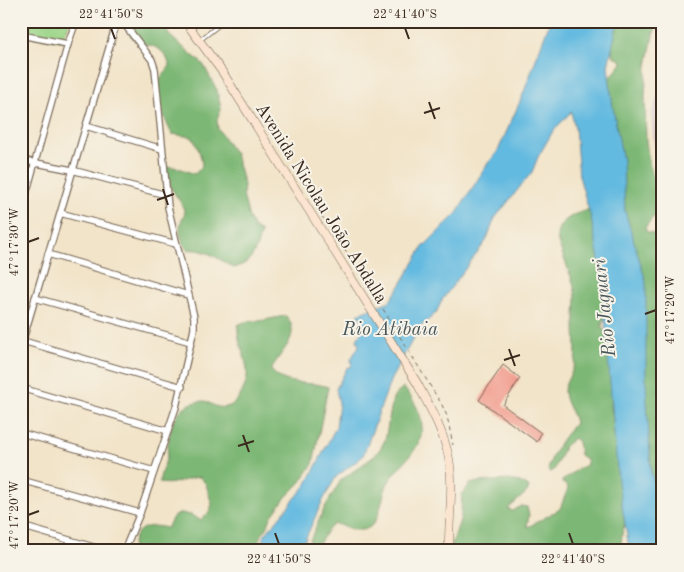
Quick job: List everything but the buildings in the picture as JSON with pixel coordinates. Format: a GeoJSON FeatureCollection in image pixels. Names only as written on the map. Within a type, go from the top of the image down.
{"type":"FeatureCollection","features":[{"type":"Feature","properties":{"kind":"main road","name":"Avenida Nicolau João Abdalla"},"geometry":{"type":"LineString","coordinates":[[185,21],[228,82],[351,276],[416,383],[438,424],[450,469],[450,551]]}},
{"type":"Feature","properties":{"kind":"street"},"geometry":{"type":"LineString","coordinates":[[26,21],[21,37],[68,44]]}},
{"type":"Feature","properties":{"kind":"street"},"geometry":{"type":"LineString","coordinates":[[21,212],[76,21]]}},
{"type":"Feature","properties":{"kind":"street"},"geometry":{"type":"LineString","coordinates":[[116,21],[22,343],[182,387]]}},
{"type":"Feature","properties":{"kind":"street"},"geometry":{"type":"LineString","coordinates":[[122,21],[152,60],[155,69],[166,195],[194,317],[194,329],[182,387],[140,514],[124,551]]}},
{"type":"Feature","properties":{"kind":"street"},"geometry":{"type":"LineString","coordinates":[[86,126],[162,149]]}},
{"type":"Feature","properties":{"kind":"street"},"geometry":{"type":"LineString","coordinates":[[21,160],[72,170],[166,195]]}},
{"type":"Feature","properties":{"kind":"street"},"geometry":{"type":"LineString","coordinates":[[60,213],[176,244]]}},
{"type":"Feature","properties":{"kind":"street"},"geometry":{"type":"LineString","coordinates":[[48,254],[188,295]]}},
{"type":"Feature","properties":{"kind":"street"},"geometry":{"type":"LineString","coordinates":[[35,298],[191,342]]}},
{"type":"Feature","properties":{"kind":"street"},"geometry":{"type":"LineString","coordinates":[[21,388],[168,431]]}},
{"type":"Feature","properties":{"kind":"street"},"geometry":{"type":"LineString","coordinates":[[21,433],[154,471]]}},
{"type":"Feature","properties":{"kind":"street"},"geometry":{"type":"LineString","coordinates":[[21,480],[140,514]]}},
{"type":"Feature","properties":{"kind":"street"},"geometry":{"type":"LineString","coordinates":[[21,526],[107,551]]}},
{"type":"Feature","properties":{"kind":"lane"},"geometry":{"type":"LineString","coordinates":[[200,40],[224,21]]}},
{"type":"Feature","properties":{"kind":"path"},"geometry":{"type":"LineString","coordinates":[[359,270],[426,378]]}},
{"type":"Feature","properties":{"kind":"shaded area"},"geometry":{"type":"Polygon","coordinates":[[[663,79],[663,231],[651,115],[663,79]]]}},
{"type":"Feature","properties":{"kind":"green space"},"geometry":{"type":"Polygon","coordinates":[[[31,21],[70,21],[62,41],[29,36],[31,21]]]}},
{"type":"Feature","properties":{"kind":"green space"},"geometry":{"type":"Polygon","coordinates":[[[126,21],[160,21],[170,36],[203,64],[217,90],[221,109],[217,120],[218,129],[235,154],[244,185],[243,195],[249,218],[254,228],[261,232],[253,255],[241,265],[234,268],[206,252],[187,250],[184,245],[180,227],[185,213],[168,181],[167,167],[178,168],[195,174],[202,166],[200,154],[192,137],[172,134],[166,122],[156,84],[170,66],[166,57],[157,48],[142,43],[131,36],[126,21]]]}},
{"type":"Feature","properties":{"kind":"green space"},"geometry":{"type":"Polygon","coordinates":[[[613,21],[658,21],[647,66],[645,95],[646,141],[649,162],[663,212],[652,218],[645,228],[647,232],[663,236],[663,551],[659,551],[605,84],[622,63],[621,60],[614,57],[612,51],[613,21]]]}},
{"type":"Feature","properties":{"kind":"green space"},"geometry":{"type":"Polygon","coordinates":[[[594,208],[606,309],[602,326],[609,344],[613,384],[611,407],[617,439],[625,527],[623,527],[622,551],[451,551],[461,517],[462,495],[470,484],[509,480],[520,482],[529,487],[527,492],[508,509],[513,511],[521,506],[527,507],[529,515],[528,527],[560,509],[568,488],[562,481],[587,465],[586,459],[580,455],[578,442],[574,438],[565,446],[554,470],[551,472],[548,470],[555,450],[575,423],[565,400],[564,391],[575,363],[576,297],[573,282],[559,246],[558,230],[565,220],[594,208]]]}},
{"type":"Feature","properties":{"kind":"green space"},"geometry":{"type":"Polygon","coordinates":[[[286,316],[291,323],[291,337],[271,370],[283,379],[328,387],[313,464],[300,483],[286,497],[271,517],[267,528],[260,537],[257,551],[132,551],[135,537],[142,529],[153,526],[167,528],[173,517],[181,513],[191,515],[200,520],[208,514],[212,505],[206,484],[200,477],[165,484],[160,483],[173,423],[180,411],[193,403],[205,401],[214,406],[226,407],[234,403],[243,390],[247,378],[246,362],[239,340],[238,325],[286,316]]]}},
{"type":"Feature","properties":{"kind":"green space"},"geometry":{"type":"Polygon","coordinates":[[[403,387],[418,410],[422,426],[421,434],[413,452],[387,485],[376,519],[370,527],[361,530],[334,524],[326,532],[315,551],[305,551],[325,507],[341,480],[373,457],[380,449],[385,440],[393,398],[403,387]]]}},
{"type":"Feature","properties":{"kind":"water","name":"Rio Atibaia"},"geometry":{"type":"Polygon","coordinates":[[[550,21],[618,21],[608,66],[613,108],[623,161],[625,211],[646,282],[646,382],[651,472],[663,514],[663,551],[630,551],[629,548],[618,482],[601,270],[591,218],[579,176],[575,128],[571,112],[553,131],[532,172],[495,218],[486,241],[442,300],[436,313],[419,328],[391,379],[363,456],[336,477],[321,504],[300,551],[260,551],[264,536],[307,484],[336,427],[339,403],[336,389],[347,368],[352,366],[351,359],[359,346],[357,340],[365,325],[358,314],[390,301],[423,247],[457,213],[488,163],[497,153],[522,97],[550,21]]]}},
{"type":"Feature","properties":{"kind":"water label","name":"Rio Jaguari"},"geometry":{"type":"Point","coordinates":[603,308]}}]}
